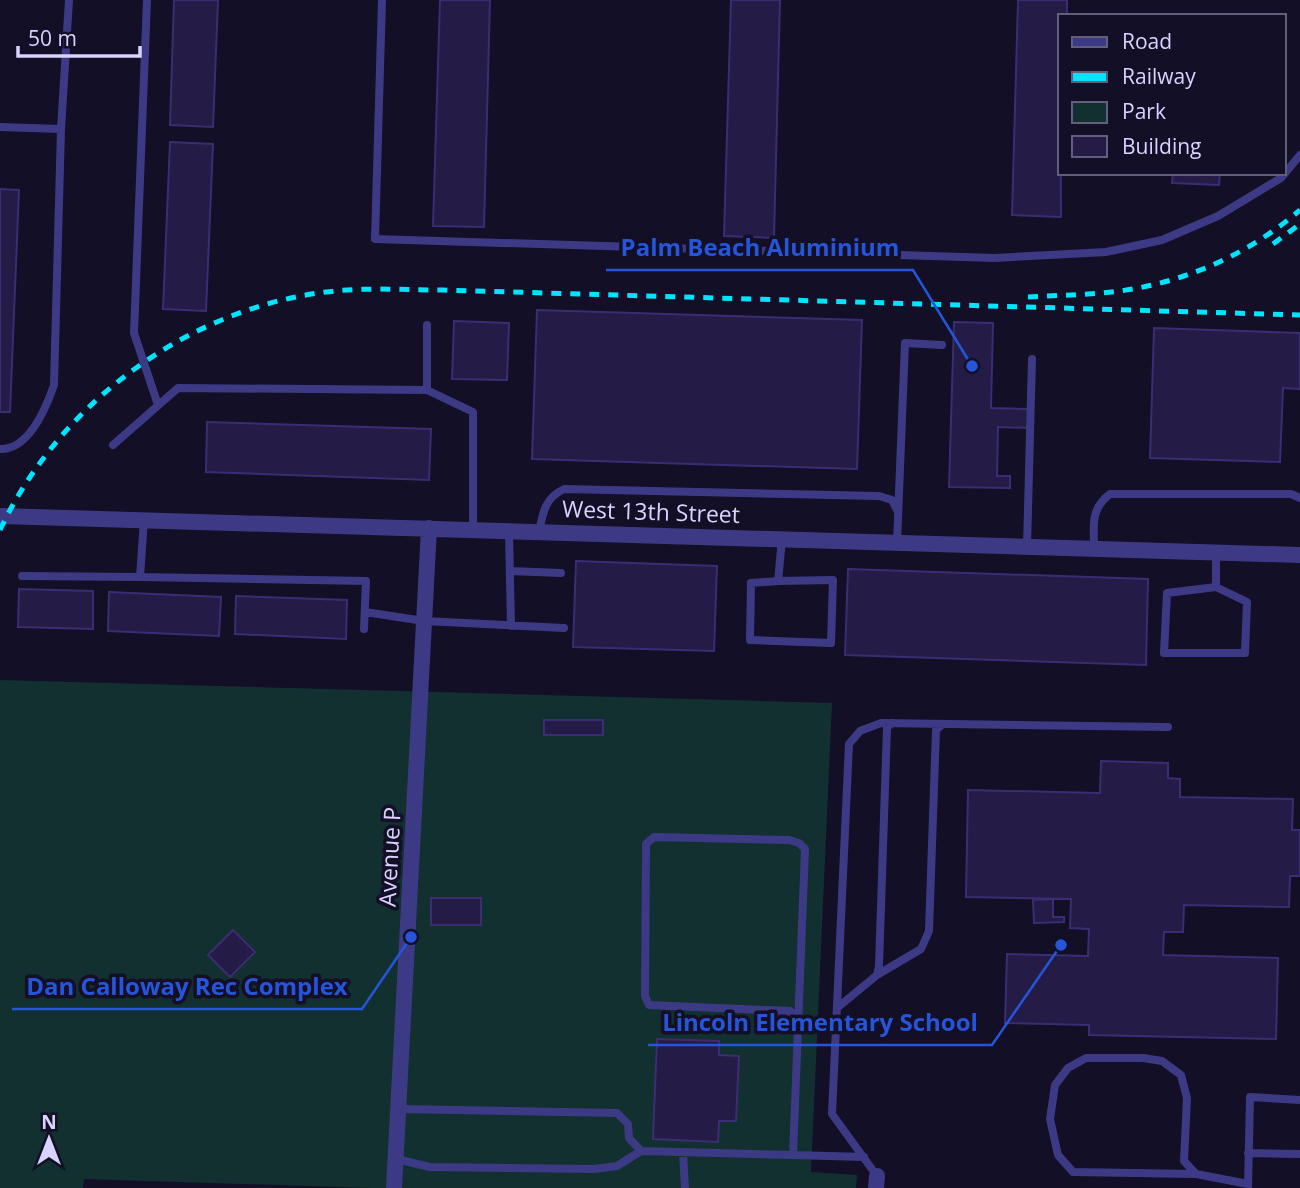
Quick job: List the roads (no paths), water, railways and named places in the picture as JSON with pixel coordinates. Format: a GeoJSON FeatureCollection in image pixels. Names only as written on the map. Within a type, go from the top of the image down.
{"type":"FeatureCollection","features":[{"type":"Feature","properties":{"kind":"street","name":"West 13th Street"},"geometry":{"type":"LineString","coordinates":[[0,516],[1300,555]]}},
{"type":"Feature","properties":{"kind":"street","name":"Avenue P"},"geometry":{"type":"LineString","coordinates":[[394,1188],[429,528]]}},
{"type":"Feature","properties":{"kind":"lane"},"geometry":{"type":"LineString","coordinates":[[0,449],[9,449],[23,440],[47,405],[54,385],[61,129],[69,0]]}},
{"type":"Feature","properties":{"kind":"lane"},"geometry":{"type":"LineString","coordinates":[[147,0],[134,333],[158,405]]}},
{"type":"Feature","properties":{"kind":"lane"},"geometry":{"type":"LineString","coordinates":[[382,0],[375,239],[995,258],[1106,252],[1162,240],[1218,216],[1283,175]]}},
{"type":"Feature","properties":{"kind":"lane"},"geometry":{"type":"LineString","coordinates":[[0,127],[61,129]]}},
{"type":"Feature","properties":{"kind":"lane"},"geometry":{"type":"LineString","coordinates":[[1286,172],[1300,155]]}},
{"type":"Feature","properties":{"kind":"lane"},"geometry":{"type":"LineString","coordinates":[[427,325],[427,390]]}},
{"type":"Feature","properties":{"kind":"lane"},"geometry":{"type":"LineString","coordinates":[[897,542],[905,343],[942,345]]}},
{"type":"Feature","properties":{"kind":"lane"},"geometry":{"type":"LineString","coordinates":[[1027,547],[1031,359]]}},
{"type":"Feature","properties":{"kind":"lane"},"geometry":{"type":"LineString","coordinates":[[113,445],[178,388],[427,390],[473,412],[473,530]]}},
{"type":"Feature","properties":{"kind":"lane"},"geometry":{"type":"LineString","coordinates":[[539,532],[544,509],[552,495],[564,489],[879,496],[892,500],[898,512]]}},
{"type":"Feature","properties":{"kind":"lane"},"geometry":{"type":"LineString","coordinates":[[1094,548],[1095,513],[1099,502],[1110,494],[1291,495],[1300,498]]}},
{"type":"Feature","properties":{"kind":"lane"},"geometry":{"type":"LineString","coordinates":[[140,577],[144,520]]}},
{"type":"Feature","properties":{"kind":"lane"},"geometry":{"type":"LineString","coordinates":[[509,531],[510,626]]}},
{"type":"Feature","properties":{"kind":"lane"},"geometry":{"type":"LineString","coordinates":[[778,581],[782,539]]}},
{"type":"Feature","properties":{"kind":"lane"},"geometry":{"type":"LineString","coordinates":[[1216,552],[1216,587]]}},
{"type":"Feature","properties":{"kind":"lane"},"geometry":{"type":"LineString","coordinates":[[510,571],[561,573]]}},
{"type":"Feature","properties":{"kind":"lane"},"geometry":{"type":"LineString","coordinates":[[22,576],[366,582],[364,629]]}},
{"type":"Feature","properties":{"kind":"lane"},"geometry":{"type":"LineString","coordinates":[[833,580],[831,643],[750,640],[751,583],[778,581],[833,580]]}},
{"type":"Feature","properties":{"kind":"lane"},"geometry":{"type":"LineString","coordinates":[[1216,587],[1247,602],[1245,653],[1164,653],[1167,593],[1216,587]]}},
{"type":"Feature","properties":{"kind":"lane"},"geometry":{"type":"LineString","coordinates":[[365,612],[424,621],[564,628]]}},
{"type":"Feature","properties":{"kind":"lane"},"geometry":{"type":"LineString","coordinates":[[876,1182],[864,1157],[847,1138],[832,1114],[849,744],[860,731],[881,723],[1168,727]]}},
{"type":"Feature","properties":{"kind":"lane"},"geometry":{"type":"LineString","coordinates":[[877,975],[887,728],[892,723]]}},
{"type":"Feature","properties":{"kind":"lane"},"geometry":{"type":"LineString","coordinates":[[836,1008],[877,975],[921,949],[929,931],[936,730],[943,724]]}},
{"type":"Feature","properties":{"kind":"lane"},"geometry":{"type":"LineString","coordinates":[[793,1155],[798,1020],[804,849],[799,843],[789,839],[654,837],[646,844],[645,996],[649,1005],[790,1011],[798,1020]]}},
{"type":"Feature","properties":{"kind":"lane"},"geometry":{"type":"LineString","coordinates":[[1196,1174],[1184,1161],[1187,1098],[1181,1075],[1162,1061],[1143,1058],[1086,1058],[1068,1068],[1055,1085],[1051,1119],[1058,1155],[1073,1172],[1196,1174],[1248,1186],[1250,1097],[1300,1100]]}},
{"type":"Feature","properties":{"kind":"lane"},"geometry":{"type":"LineString","coordinates":[[399,1109],[617,1113],[628,1124],[629,1138],[640,1151]]}},
{"type":"Feature","properties":{"kind":"lane"},"geometry":{"type":"LineString","coordinates":[[396,1159],[430,1167],[594,1170],[617,1166],[640,1151],[864,1157]]}},
{"type":"Feature","properties":{"kind":"lane"},"geometry":{"type":"LineString","coordinates":[[683,1153],[685,1188]]}},
{"type":"Feature","properties":{"kind":"lane"},"geometry":{"type":"LineString","coordinates":[[1248,1153],[1300,1154]]}},
{"type":"Feature","properties":{"kind":"railway"},"geometry":{"type":"LineString","coordinates":[[1028,297],[1109,292],[1169,281],[1238,253],[1300,210]]}},
{"type":"Feature","properties":{"kind":"railway"},"geometry":{"type":"LineString","coordinates":[[1273,244],[1300,224]]}},
{"type":"Feature","properties":{"kind":"railway"},"geometry":{"type":"LineString","coordinates":[[0,530],[25,484],[56,442],[92,404],[133,370],[177,342],[225,319],[275,302],[326,292],[370,289],[443,290],[1300,315]]}},
{"type":"Feature","properties":{"kind":"place","name":"Palm Beach Aluminium"},"geometry":{"type":"Point","coordinates":[972,366]}},
{"type":"Feature","properties":{"kind":"place","name":"Dan Calloway Rec Complex"},"geometry":{"type":"Point","coordinates":[411,937]}},
{"type":"Feature","properties":{"kind":"place","name":"Lincoln Elementary School"},"geometry":{"type":"Point","coordinates":[1061,945]}}]}
